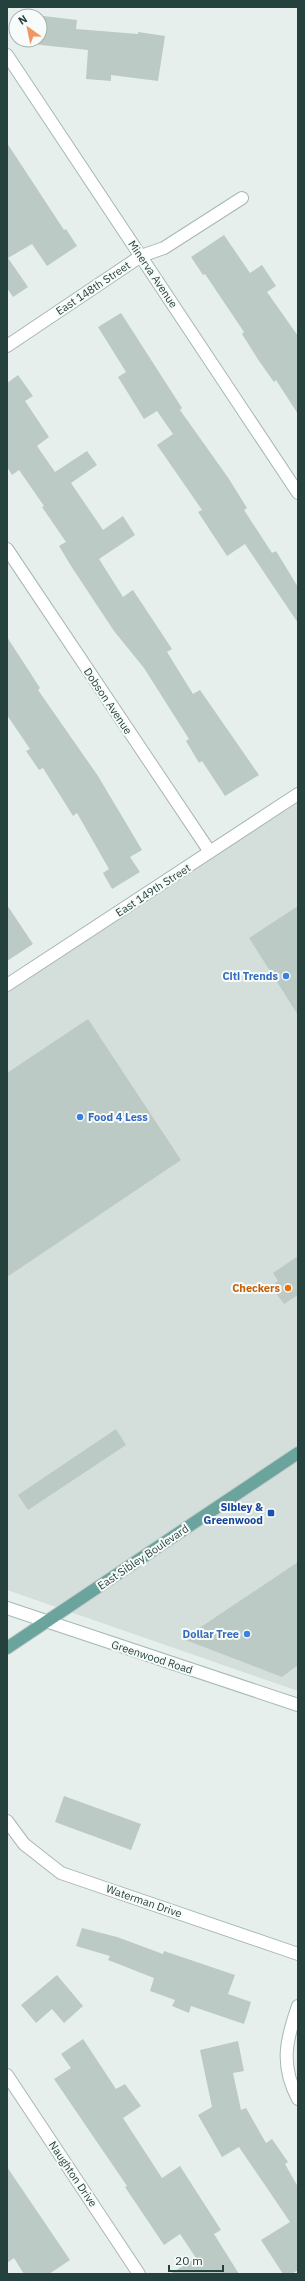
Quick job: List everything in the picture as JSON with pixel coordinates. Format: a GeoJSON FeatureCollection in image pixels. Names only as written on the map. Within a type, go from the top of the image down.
{"type":"FeatureCollection","features":[{"type":"Feature","properties":{"kind":"main road","name":"East Sibley Boulevard"},"geometry":{"type":"LineString","coordinates":[[7,1648],[298,1453]]}},
{"type":"Feature","properties":{"kind":"street","name":"Minerva Avenue"},"geometry":{"type":"LineString","coordinates":[[7,55],[298,493]]}},
{"type":"Feature","properties":{"kind":"street","name":"East 148th Street"},"geometry":{"type":"LineString","coordinates":[[7,346],[141,256],[164,248],[242,198]]}},
{"type":"Feature","properties":{"kind":"street","name":"Dobson Avenue"},"geometry":{"type":"LineString","coordinates":[[7,549],[210,852]]}},
{"type":"Feature","properties":{"kind":"street","name":"East 149th Street"},"geometry":{"type":"LineString","coordinates":[[7,985],[298,794]]}},
{"type":"Feature","properties":{"kind":"street","name":"Greenwood Road"},"geometry":{"type":"LineString","coordinates":[[7,1608],[298,1705]]}},
{"type":"Feature","properties":{"kind":"street","name":"Waterman Drive"},"geometry":{"type":"LineString","coordinates":[[7,1821],[24,1844],[61,1873],[298,1954]]}},
{"type":"Feature","properties":{"kind":"street"},"geometry":{"type":"LineString","coordinates":[[298,2006],[287,2038],[286,2063],[291,2086],[298,2099]]}},
{"type":"Feature","properties":{"kind":"street","name":"Naughton Drive"},"geometry":{"type":"LineString","coordinates":[[7,2075],[139,2274]]}},
{"type":"Feature","properties":{"kind":"shaded area"},"geometry":{"type":"Polygon","coordinates":[[[298,797],[298,1691],[7,1590],[7,990],[298,797]]]}},
{"type":"Feature","properties":{"kind":"building"},"geometry":{"type":"Polygon","coordinates":[[[48,17],[77,20],[76,29],[138,34],[138,32],[165,36],[158,81],[111,75],[111,81],[86,79],[88,50],[48,46],[48,17]]]}},
{"type":"Feature","properties":{"kind":"building"},"geometry":{"type":"Polygon","coordinates":[[[7,143],[64,230],[66,229],[77,246],[47,266],[32,244],[8,258],[28,287],[13,297],[7,288],[7,143]]]}},
{"type":"Feature","properties":{"kind":"building"},"geometry":{"type":"Polygon","coordinates":[[[224,235],[250,273],[262,265],[276,286],[267,292],[298,336],[298,414],[276,380],[274,382],[259,361],[242,334],[244,332],[205,274],[203,275],[191,257],[224,235]]]}},
{"type":"Feature","properties":{"kind":"building"},"geometry":{"type":"Polygon","coordinates":[[[121,313],[182,408],[180,410],[229,479],[247,508],[244,510],[272,553],[276,551],[298,587],[298,623],[245,544],[227,556],[198,512],[202,510],[157,445],[173,434],[157,411],[144,419],[118,377],[126,372],[98,327],[121,313]]]}},
{"type":"Feature","properties":{"kind":"building"},"geometry":{"type":"Polygon","coordinates":[[[18,375],[33,396],[25,401],[49,437],[37,446],[55,472],[87,451],[97,465],[71,483],[103,530],[123,516],[135,535],[99,559],[123,597],[133,590],[172,649],[167,652],[193,694],[200,690],[259,775],[225,796],[202,761],[199,763],[186,741],[189,739],[144,668],[114,631],[71,566],[59,546],[66,542],[42,507],[44,506],[19,470],[12,475],[7,467],[7,383],[18,375]]]}},
{"type":"Feature","properties":{"kind":"building"},"geometry":{"type":"Polygon","coordinates":[[[7,637],[40,688],[38,690],[98,776],[142,850],[130,857],[140,872],[112,889],[103,873],[109,869],[77,813],[73,816],[43,768],[39,770],[26,751],[30,749],[7,715],[7,637]]]}},
{"type":"Feature","properties":{"kind":"building"},"geometry":{"type":"Polygon","coordinates":[[[7,905],[33,944],[7,961],[7,905]]]}},
{"type":"Feature","properties":{"kind":"building","name":"Citi Trends"},"geometry":{"type":"Polygon","coordinates":[[[298,906],[298,1015],[249,938],[298,906]]]}},
{"type":"Feature","properties":{"kind":"building","name":"Food 4 Less"},"geometry":{"type":"Polygon","coordinates":[[[88,1019],[181,1160],[7,1277],[7,1073],[88,1019]]]}},
{"type":"Feature","properties":{"kind":"building"},"geometry":{"type":"Polygon","coordinates":[[[298,1256],[298,1295],[284,1304],[271,1286],[278,1281],[273,1273],[298,1256]]]}},
{"type":"Feature","properties":{"kind":"building"},"geometry":{"type":"Polygon","coordinates":[[[116,1429],[126,1445],[28,1510],[18,1495],[116,1429]]]}},
{"type":"Feature","properties":{"kind":"building"},"geometry":{"type":"Polygon","coordinates":[[[298,1562],[298,1665],[282,1677],[183,1639],[298,1562]]]}},
{"type":"Feature","properties":{"kind":"building"},"geometry":{"type":"Polygon","coordinates":[[[64,1796],[141,1824],[131,1850],[55,1822],[64,1796]]]}},
{"type":"Feature","properties":{"kind":"building"},"geometry":{"type":"Polygon","coordinates":[[[82,1928],[117,1937],[163,1954],[164,1951],[235,1975],[228,1994],[251,2002],[244,2024],[191,2006],[189,2013],[172,2006],[175,2000],[150,1991],[154,1978],[108,1960],[110,1956],[76,1946],[82,1928]]]}},
{"type":"Feature","properties":{"kind":"building"},"geometry":{"type":"Polygon","coordinates":[[[57,1975],[83,2006],[64,2023],[52,2009],[36,2023],[21,2005],[57,1975]]]}},
{"type":"Feature","properties":{"kind":"building"},"geometry":{"type":"Polygon","coordinates":[[[83,2039],[116,2089],[125,2084],[141,2106],[123,2118],[162,2178],[180,2166],[221,2230],[214,2234],[239,2274],[170,2274],[196,2258],[180,2234],[164,2245],[125,2187],[127,2186],[54,2079],[71,2068],[61,2054],[83,2039]]]}},
{"type":"Feature","properties":{"kind":"building"},"geometry":{"type":"Polygon","coordinates":[[[238,2041],[244,2071],[233,2073],[241,2110],[246,2108],[266,2143],[272,2139],[288,2162],[285,2164],[298,2187],[298,2270],[292,2274],[283,2274],[261,2240],[290,2222],[239,2147],[222,2157],[198,2115],[212,2107],[200,2050],[238,2041]]]}},
{"type":"Feature","properties":{"kind":"building"},"geometry":{"type":"Polygon","coordinates":[[[7,2167],[70,2260],[49,2274],[24,2274],[14,2258],[7,2263],[7,2167]]]}},
{"type":"Feature","properties":{"kind":"place","name":"Citi Trends"},"geometry":{"type":"Point","coordinates":[286,976]}},
{"type":"Feature","properties":{"kind":"place","name":"Food 4 Less"},"geometry":{"type":"Point","coordinates":[80,1117]}},
{"type":"Feature","properties":{"kind":"place","name":"Checkers"},"geometry":{"type":"Point","coordinates":[288,1288]}},
{"type":"Feature","properties":{"kind":"place","name":"Sibley & Greenwood"},"geometry":{"type":"Point","coordinates":[271,1513]}},
{"type":"Feature","properties":{"kind":"place","name":"Dollar Tree"},"geometry":{"type":"Point","coordinates":[247,1634]}}]}
